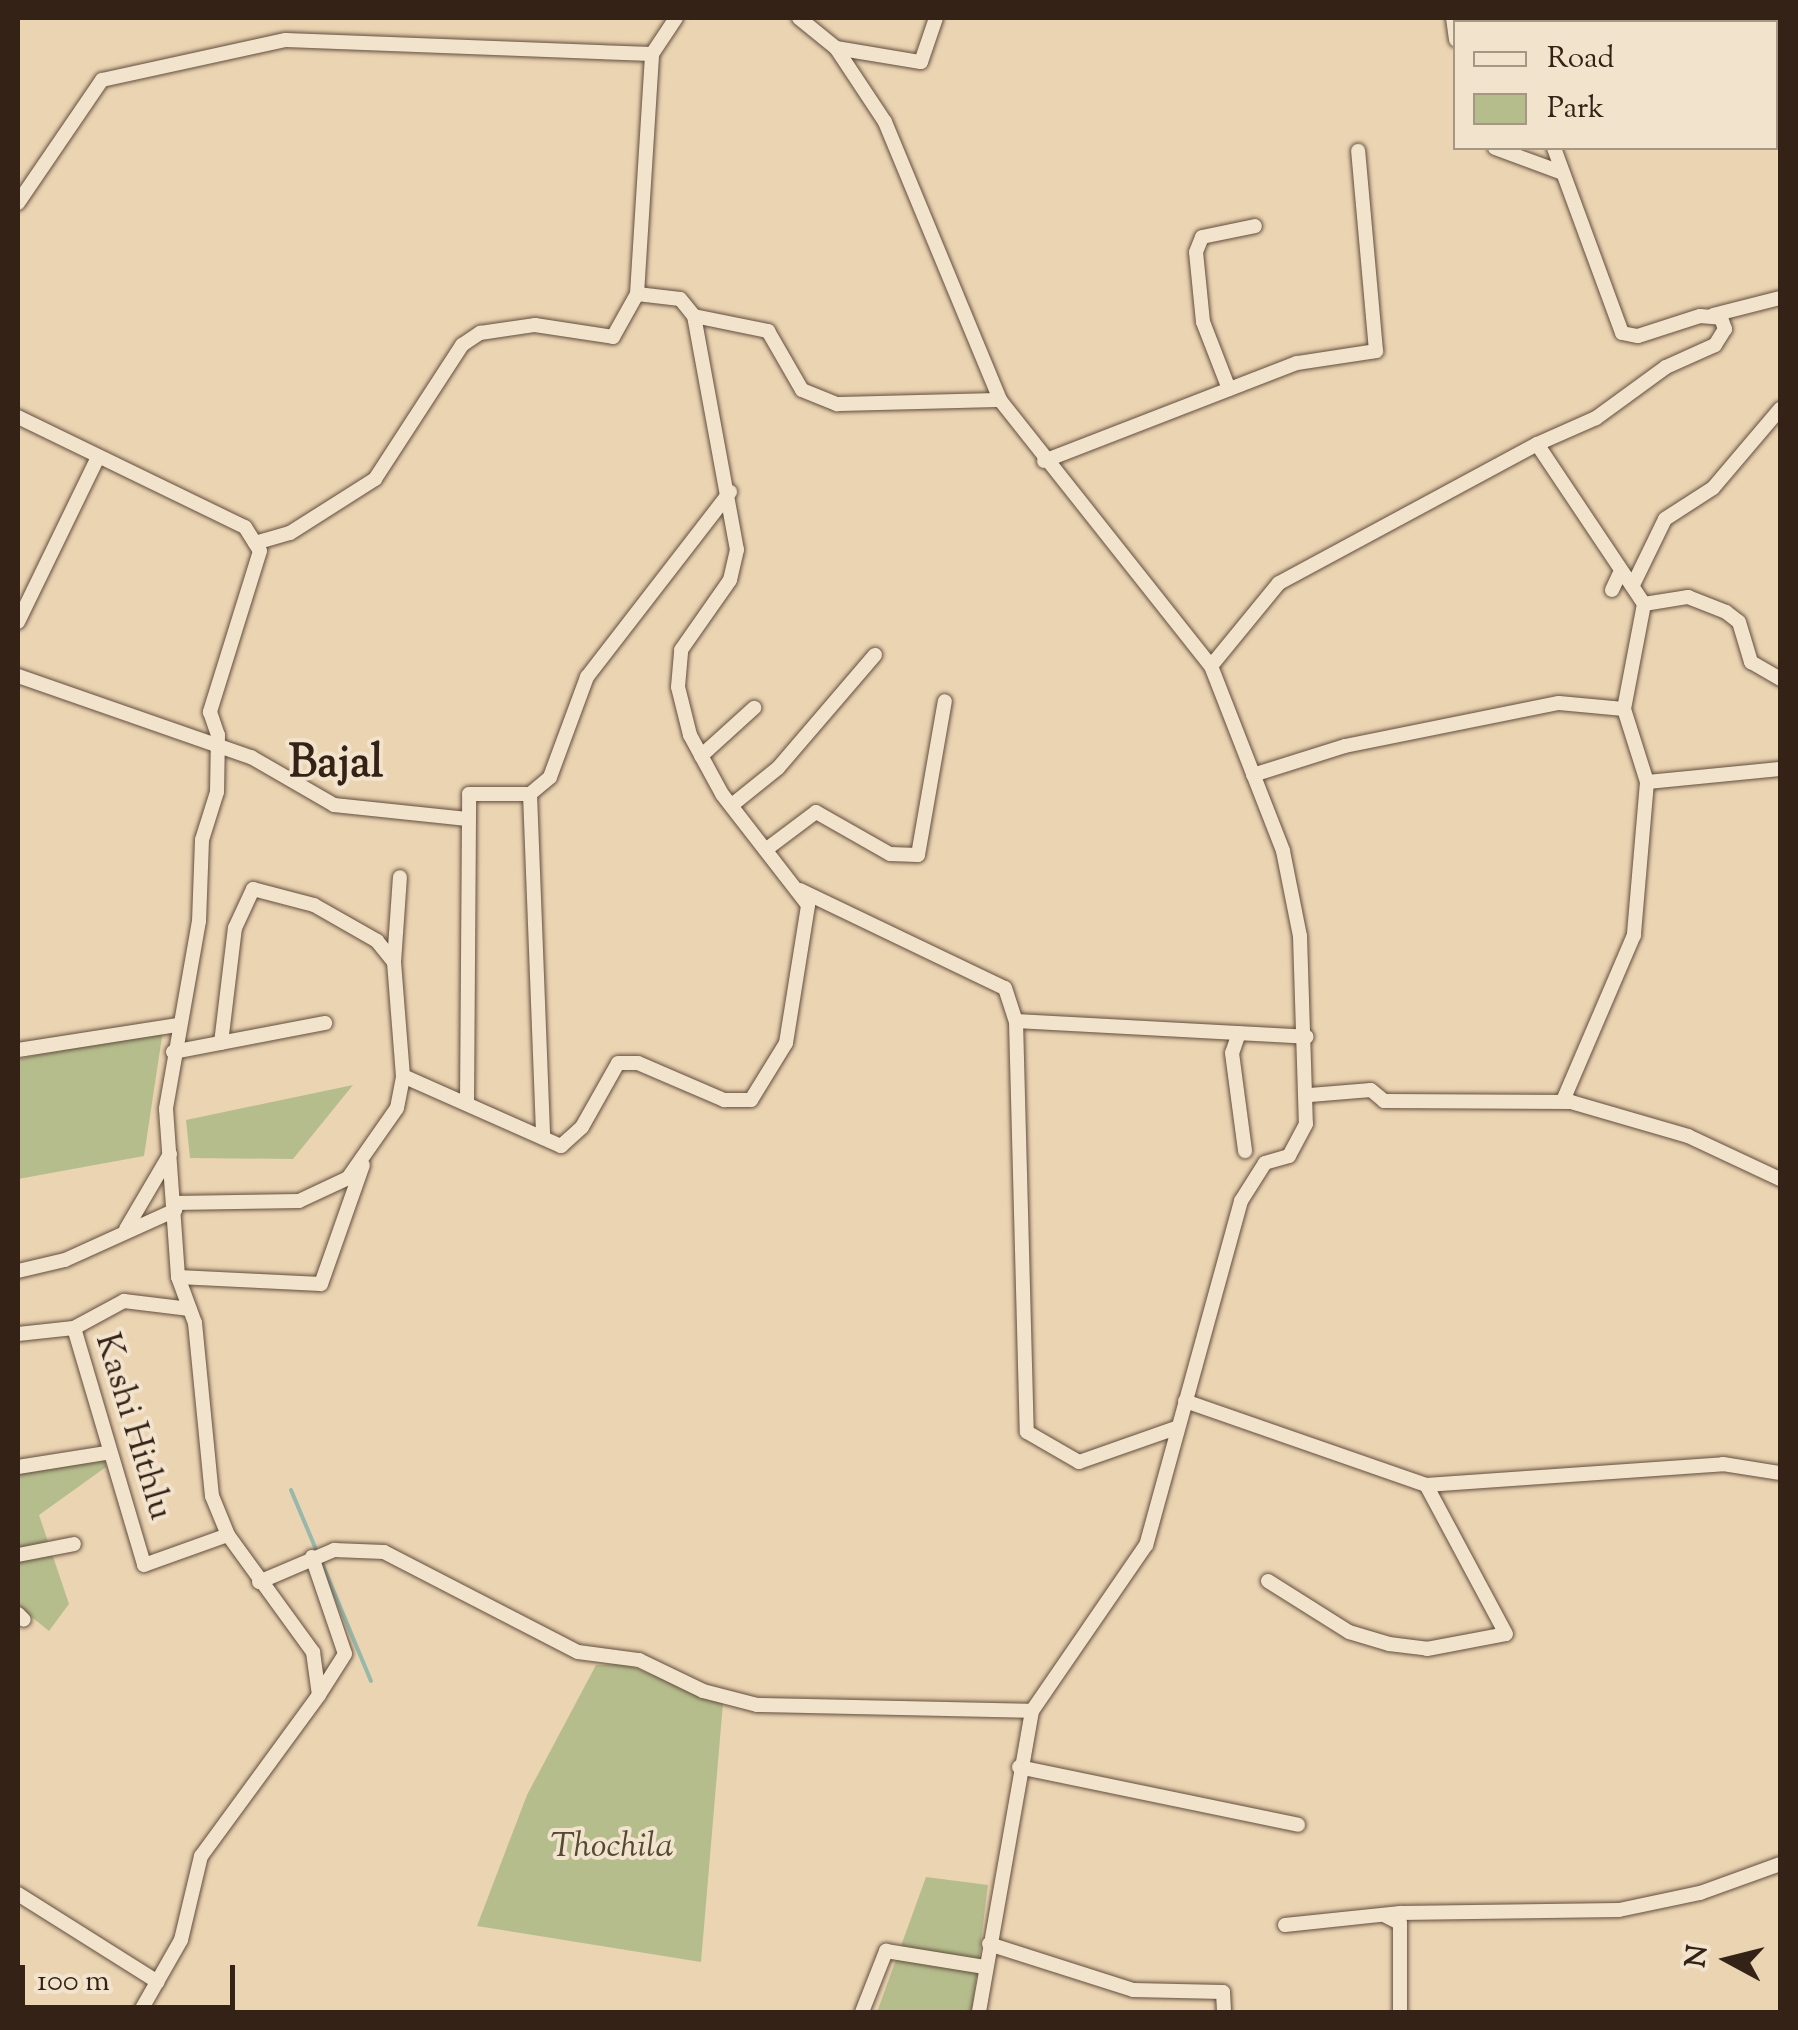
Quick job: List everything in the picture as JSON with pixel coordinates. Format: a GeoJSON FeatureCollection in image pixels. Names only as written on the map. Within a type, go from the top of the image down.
{"type":"FeatureCollection","features":[{"type":"Feature","properties":{"kind":"street"},"geometry":{"type":"LineString","coordinates":[[255,543],[290,533],[375,480],[471,338],[535,326],[613,337],[637,294],[652,54],[676,18]]}},
{"type":"Feature","properties":{"kind":"street"},"geometry":{"type":"LineString","coordinates":[[799,18],[836,48],[921,192],[1000,400],[1044,461],[1211,666],[1283,851],[1300,936],[1310,1095],[1303,1135],[1289,1156],[1265,1163],[1241,1200],[1146,1546],[1032,1711],[1019,1767],[980,2012]]}},
{"type":"Feature","properties":{"kind":"street"},"geometry":{"type":"LineString","coordinates":[[836,48],[921,62],[936,18]]}},
{"type":"Feature","properties":{"kind":"street"},"geometry":{"type":"LineString","coordinates":[[18,203],[102,80],[286,40],[652,54]]}},
{"type":"Feature","properties":{"kind":"street"},"geometry":{"type":"LineString","coordinates":[[1501,150],[1563,173]]}},
{"type":"Feature","properties":{"kind":"street"},"geometry":{"type":"LineString","coordinates":[[1555,150],[1622,333],[1713,316],[1780,298]]}},
{"type":"Feature","properties":{"kind":"street"},"geometry":{"type":"LineString","coordinates":[[1044,461],[1297,363],[1376,351],[1358,151]]}},
{"type":"Feature","properties":{"kind":"street"},"geometry":{"type":"LineString","coordinates":[[1229,389],[1203,322],[1196,252],[1202,238],[1254,226]]}},
{"type":"Feature","properties":{"kind":"street"},"geometry":{"type":"LineString","coordinates":[[403,1076],[561,1146],[582,1127],[618,1063],[638,1063],[724,1100],[752,1100],[786,1043],[798,1000],[808,906],[800,890],[732,805],[701,756],[678,687],[681,650],[730,580],[737,550],[730,492],[694,316],[680,299],[637,294]]}},
{"type":"Feature","properties":{"kind":"street"},"geometry":{"type":"LineString","coordinates":[[694,316],[768,331],[802,390],[837,404],[1000,400]]}},
{"type":"Feature","properties":{"kind":"street"},"geometry":{"type":"LineString","coordinates":[[1211,666],[1279,582],[1715,345],[1726,328],[1713,316]]}},
{"type":"Feature","properties":{"kind":"street"},"geometry":{"type":"LineString","coordinates":[[1633,585],[1665,519],[1712,488],[1780,409]]}},
{"type":"Feature","properties":{"kind":"street"},"geometry":{"type":"LineString","coordinates":[[18,417],[98,460],[246,527],[255,543],[256,584],[210,712],[217,744],[200,921],[173,1052],[170,1154],[178,1277],[190,1308],[212,1496],[228,1535],[313,1652],[319,1695]]}},
{"type":"Feature","properties":{"kind":"street"},"geometry":{"type":"LineString","coordinates":[[1537,444],[1644,604],[1624,709],[1647,782],[1634,935],[1562,1101]]}},
{"type":"Feature","properties":{"kind":"street"},"geometry":{"type":"LineString","coordinates":[[18,622],[98,460]]}},
{"type":"Feature","properties":{"kind":"street"},"geometry":{"type":"LineString","coordinates":[[466,1104],[467,819],[472,789],[530,794],[558,768],[586,677],[730,492]]}},
{"type":"Feature","properties":{"kind":"street"},"geometry":{"type":"LineString","coordinates":[[1612,590],[1621,571]]}},
{"type":"Feature","properties":{"kind":"street"},"geometry":{"type":"LineString","coordinates":[[1644,604],[1688,596],[1726,612],[1739,622],[1751,662],[1780,679]]}},
{"type":"Feature","properties":{"kind":"street"},"geometry":{"type":"LineString","coordinates":[[732,805],[778,768],[875,655]]}},
{"type":"Feature","properties":{"kind":"street"},"geometry":{"type":"LineString","coordinates":[[18,676],[217,744],[334,805],[467,819]]}},
{"type":"Feature","properties":{"kind":"street"},"geometry":{"type":"LineString","coordinates":[[768,848],[816,812],[890,854],[918,855],[945,701]]}},
{"type":"Feature","properties":{"kind":"street"},"geometry":{"type":"LineString","coordinates":[[1253,774],[1345,746],[1560,703],[1624,709]]}},
{"type":"Feature","properties":{"kind":"street"},"geometry":{"type":"LineString","coordinates":[[701,756],[754,708]]}},
{"type":"Feature","properties":{"kind":"street"},"geometry":{"type":"LineString","coordinates":[[1647,782],[1780,769]]}},
{"type":"Feature","properties":{"kind":"street"},"geometry":{"type":"LineString","coordinates":[[530,794],[543,1138]]}},
{"type":"Feature","properties":{"kind":"street"},"geometry":{"type":"LineString","coordinates":[[18,1271],[65,1260],[174,1207],[299,1201],[348,1178],[398,1108],[403,1076],[394,962],[400,877]]}},
{"type":"Feature","properties":{"kind":"street"},"geometry":{"type":"LineString","coordinates":[[221,1043],[235,928],[254,888],[314,906],[377,942],[394,962]]}},
{"type":"Feature","properties":{"kind":"street"},"geometry":{"type":"LineString","coordinates":[[800,890],[1005,988],[1016,1021],[1027,1432],[1079,1462],[1176,1428]]}},
{"type":"Feature","properties":{"kind":"street"},"geometry":{"type":"LineString","coordinates":[[1016,1021],[1306,1037]]}},
{"type":"Feature","properties":{"kind":"street"},"geometry":{"type":"LineString","coordinates":[[173,1052],[324,1023]]}},
{"type":"Feature","properties":{"kind":"street"},"geometry":{"type":"LineString","coordinates":[[18,1050],[178,1025]]}},
{"type":"Feature","properties":{"kind":"street"},"geometry":{"type":"LineString","coordinates":[[1239,1033],[1232,1053],[1245,1151]]}},
{"type":"Feature","properties":{"kind":"street"},"geometry":{"type":"LineString","coordinates":[[1310,1095],[1370,1090],[1384,1100],[1562,1101],[1688,1136],[1780,1180]]}},
{"type":"Feature","properties":{"kind":"street"},"geometry":{"type":"LineString","coordinates":[[178,1277],[321,1284],[370,1146]]}},
{"type":"Feature","properties":{"kind":"street"},"geometry":{"type":"LineString","coordinates":[[126,1230],[170,1154]]}},
{"type":"Feature","properties":{"kind":"street"},"geometry":{"type":"LineString","coordinates":[[74,1328],[124,1300],[190,1308]]}},
{"type":"Feature","properties":{"kind":"street","name":"Kashi Hithlu"},"geometry":{"type":"LineString","coordinates":[[18,1334],[74,1328],[105,1453],[144,1565],[228,1535]]}},
{"type":"Feature","properties":{"kind":"street"},"geometry":{"type":"LineString","coordinates":[[1185,1401],[1426,1486],[1724,1464],[1780,1473]]}},
{"type":"Feature","properties":{"kind":"street"},"geometry":{"type":"LineString","coordinates":[[18,1467],[105,1453]]}},
{"type":"Feature","properties":{"kind":"street"},"geometry":{"type":"LineString","coordinates":[[1268,1581],[1349,1632],[1389,1644],[1428,1649],[1506,1634],[1426,1486]]}},
{"type":"Feature","properties":{"kind":"street"},"geometry":{"type":"LineString","coordinates":[[18,1554],[74,1544]]}},
{"type":"Feature","properties":{"kind":"street"},"geometry":{"type":"LineString","coordinates":[[260,1582],[317,1555],[384,1552],[578,1652],[639,1660],[703,1691],[757,1705],[1032,1711]]}},
{"type":"Feature","properties":{"kind":"street"},"geometry":{"type":"LineString","coordinates":[[140,2012],[181,1940],[202,1856],[345,1654],[317,1555]]}},
{"type":"Feature","properties":{"kind":"street"},"geometry":{"type":"LineString","coordinates":[[1019,1767],[1298,1826]]}},
{"type":"Feature","properties":{"kind":"street"},"geometry":{"type":"LineString","coordinates":[[1285,1925],[1384,1915],[1619,1910],[1700,1893],[1780,1864]]}},
{"type":"Feature","properties":{"kind":"street"},"geometry":{"type":"LineString","coordinates":[[18,1894],[158,1982]]}},
{"type":"Feature","properties":{"kind":"street"},"geometry":{"type":"LineString","coordinates":[[1384,1915],[1400,1924],[1400,2012]]}},
{"type":"Feature","properties":{"kind":"street"},"geometry":{"type":"LineString","coordinates":[[989,1944],[1133,1990],[1223,1992],[1224,2012]]}},
{"type":"Feature","properties":{"kind":"street"},"geometry":{"type":"LineString","coordinates":[[862,2012],[886,1951],[986,1966]]}},
{"type":"Feature","properties":{"kind":"green space"},"geometry":{"type":"Polygon","coordinates":[[[163,1030],[144,1156],[18,1179],[18,1059],[163,1030]]]}},
{"type":"Feature","properties":{"kind":"green space"},"geometry":{"type":"Polygon","coordinates":[[[353,1085],[293,1159],[190,1158],[186,1120],[353,1085]]]}},
{"type":"Feature","properties":{"kind":"green space"},"geometry":{"type":"Polygon","coordinates":[[[103,1456],[106,1467],[39,1515],[69,1604],[49,1631],[18,1606],[18,1473],[103,1456]]]}},
{"type":"Feature","properties":{"kind":"green space","name":"Thochila"},"geometry":{"type":"Polygon","coordinates":[[[625,1664],[723,1703],[701,1962],[477,1926],[527,1795],[596,1665],[625,1664]]]}},
{"type":"Feature","properties":{"kind":"green space"},"geometry":{"type":"Polygon","coordinates":[[[926,1877],[988,1885],[972,2012],[877,2012],[926,1877]]]}},
{"type":"Feature","properties":{"kind":"waterway"},"geometry":{"type":"LineString","coordinates":[[291,1490],[317,1552]]}},
{"type":"Feature","properties":{"kind":"waterway"},"geometry":{"type":"LineString","coordinates":[[321,1561],[371,1681]]}},
{"type":"Feature","properties":{"kind":"district","name":"Bajal"},"geometry":{"type":"Point","coordinates":[336,766]}}]}
